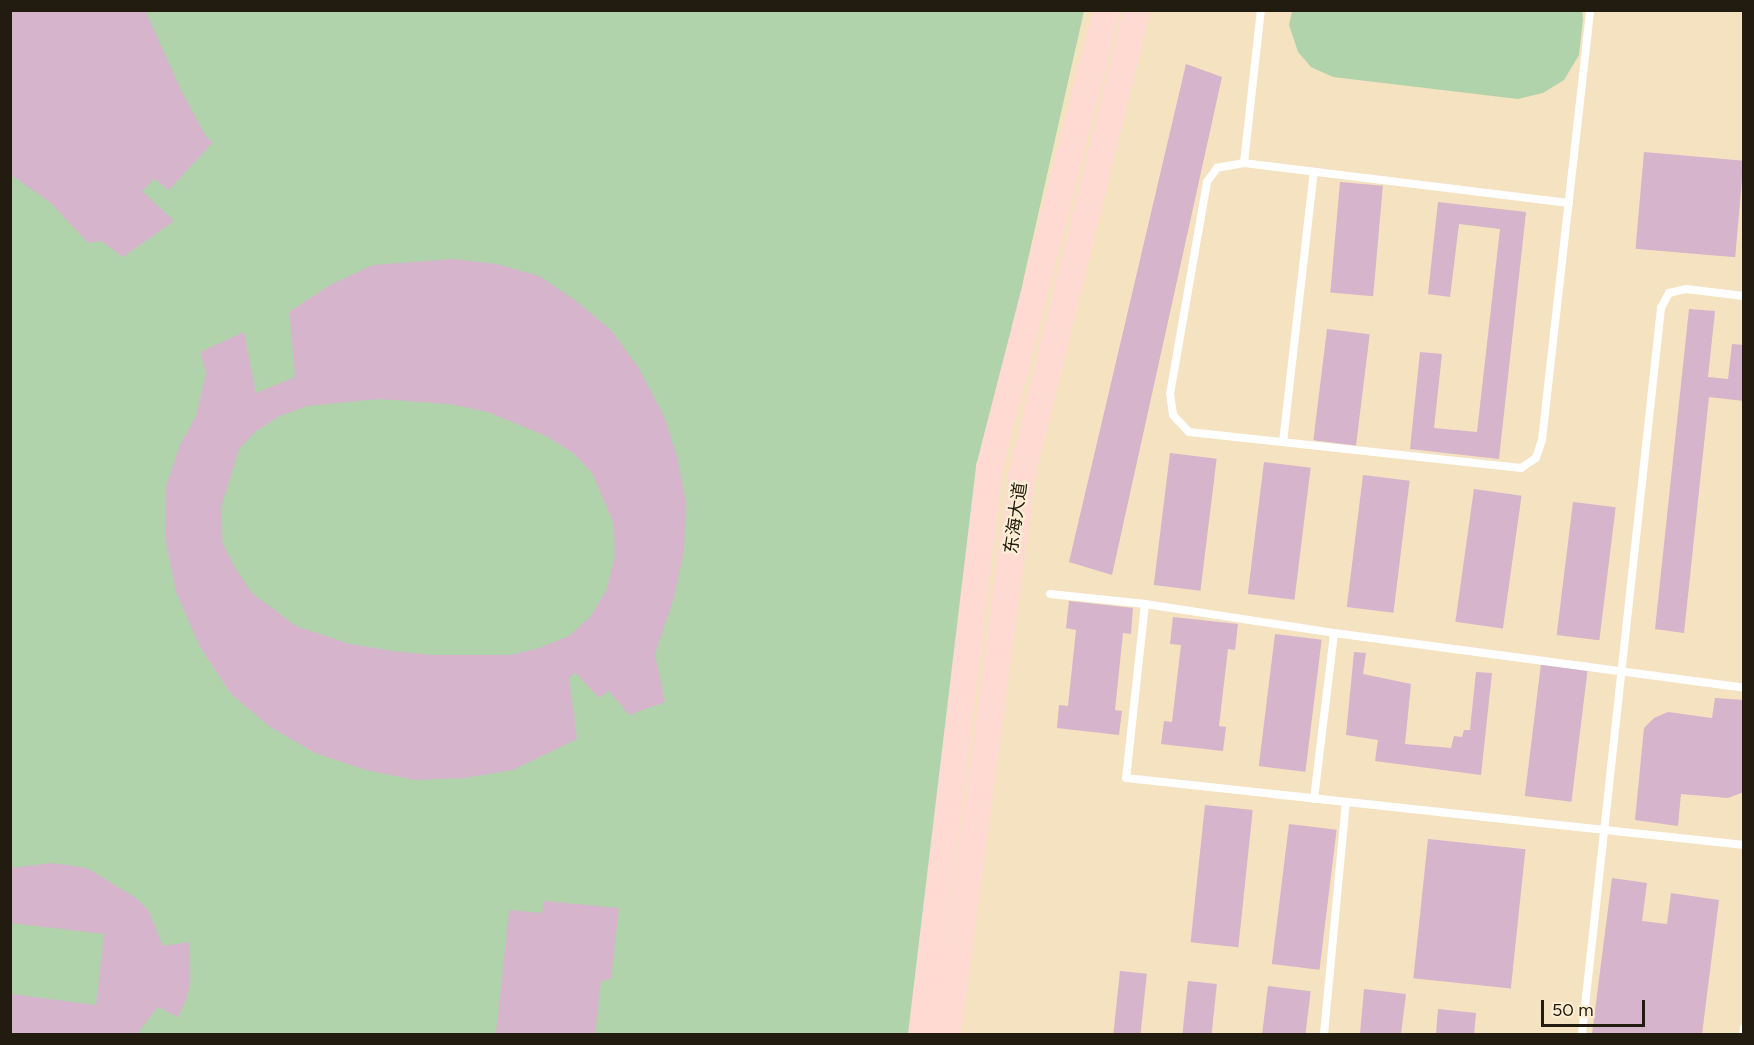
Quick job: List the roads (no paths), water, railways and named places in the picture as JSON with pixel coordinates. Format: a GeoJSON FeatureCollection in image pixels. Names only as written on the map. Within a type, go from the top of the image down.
{"type":"FeatureCollection","features":[{"type":"Feature","properties":{"kind":"main road","name":"东海大道"},"geometry":{"type":"LineString","coordinates":[[921,1035],[989,466],[1106,10]]}},
{"type":"Feature","properties":{"kind":"main road","name":"东海大道"},"geometry":{"type":"LineString","coordinates":[[947,1035],[1022,472],[1136,10]]}},
{"type":"Feature","properties":{"kind":"lane"},"geometry":{"type":"LineString","coordinates":[[1244,163],[1262,10]]}},
{"type":"Feature","properties":{"kind":"lane"},"geometry":{"type":"LineString","coordinates":[[1569,203],[1244,163],[1216,168],[1207,182],[1170,393],[1173,415],[1190,432],[1521,468],[1536,458],[1542,440],[1569,203],[1590,10]]}},
{"type":"Feature","properties":{"kind":"lane"},"geometry":{"type":"LineString","coordinates":[[1283,442],[1314,172]]}},
{"type":"Feature","properties":{"kind":"lane"},"geometry":{"type":"LineString","coordinates":[[1582,1035],[1661,308],[1669,293],[1686,289],[1743,296]]}},
{"type":"Feature","properties":{"kind":"lane"},"geometry":{"type":"LineString","coordinates":[[1050,594],[1145,604],[1334,633],[1743,688]]}},
{"type":"Feature","properties":{"kind":"lane"},"geometry":{"type":"LineString","coordinates":[[1145,604],[1126,778],[1743,845]]}},
{"type":"Feature","properties":{"kind":"lane"},"geometry":{"type":"LineString","coordinates":[[1314,799],[1334,633]]}},
{"type":"Feature","properties":{"kind":"lane"},"geometry":{"type":"LineString","coordinates":[[1324,1035],[1346,802]]}},
{"type":"Feature","properties":{"kind":"lane"},"geometry":{"type":"LineString","coordinates":[[1743,1028],[1743,1035]]}}]}
